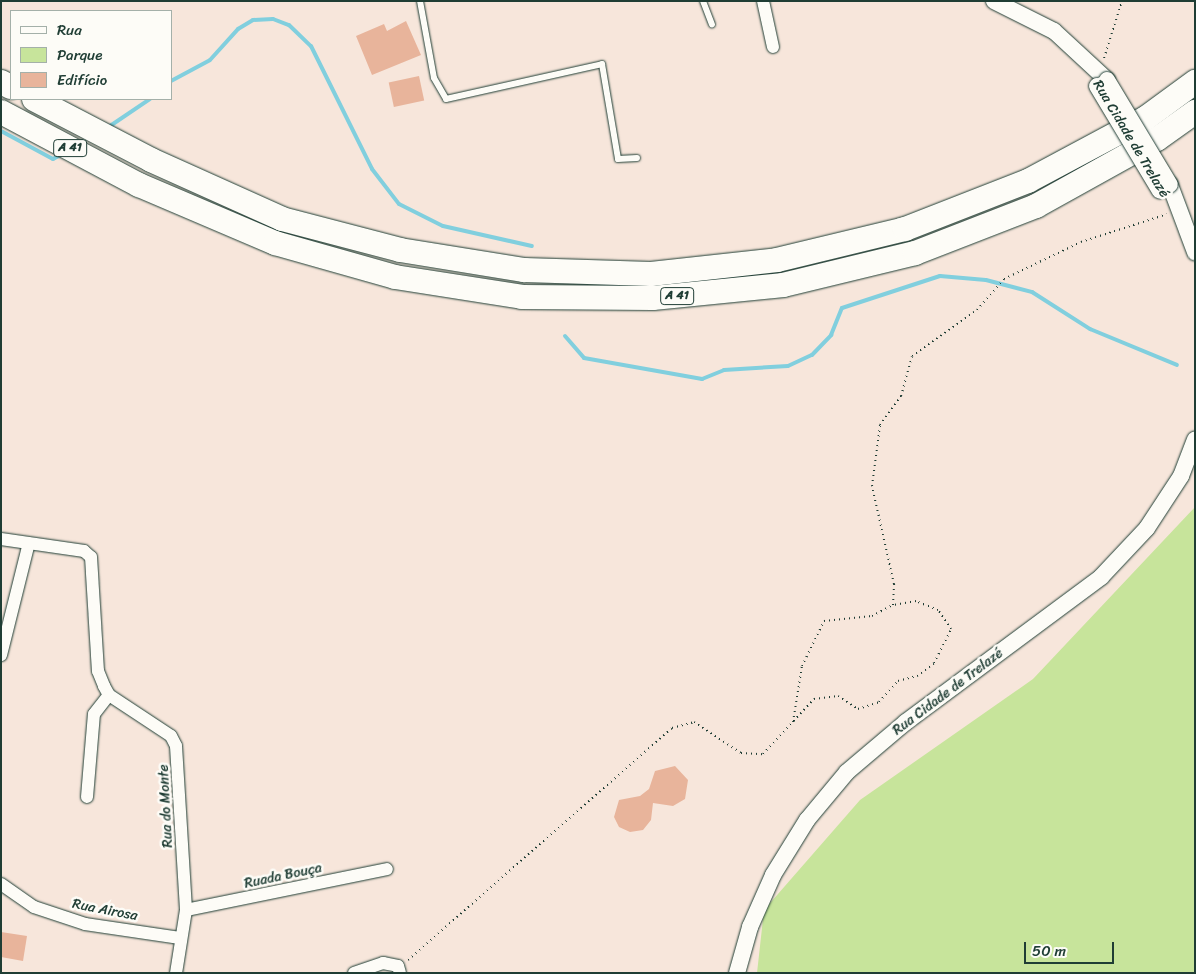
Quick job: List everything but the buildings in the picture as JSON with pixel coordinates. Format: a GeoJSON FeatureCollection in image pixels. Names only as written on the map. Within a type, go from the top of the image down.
{"type":"FeatureCollection","features":[{"type":"Feature","properties":{"kind":"highway","name":"A 41"},"geometry":{"type":"LineString","coordinates":[[36,100],[151,160],[282,219],[400,250],[524,270],[652,274],[777,260],[905,229],[1028,181],[1146,118],[1195,82]]}},
{"type":"Feature","properties":{"kind":"highway","name":"A 41"},"geometry":{"type":"LineString","coordinates":[[1,112],[139,185],[275,243],[395,277],[522,297],[653,298],[783,285],[915,253],[1036,206],[1158,139],[1195,112]]}},
{"type":"Feature","properties":{"kind":"street"},"geometry":{"type":"LineString","coordinates":[[763,1],[774,47]]}},
{"type":"Feature","properties":{"kind":"street","name":"Rua Cidade de Trelazé"},"geometry":{"type":"LineString","coordinates":[[994,1],[1054,31],[1098,77],[1165,188],[1177,210],[1195,252]]}},
{"type":"Feature","properties":{"kind":"street","name":"Rua Cidade de Trelazé"},"geometry":{"type":"LineString","coordinates":[[737,973],[750,927],[772,875],[807,820],[847,772],[906,722],[1100,577],[1147,528],[1180,476],[1195,440]]}},
{"type":"Feature","properties":{"kind":"street"},"geometry":{"type":"LineString","coordinates":[[1,540],[84,551],[91,557],[98,671],[109,695],[94,714],[86,797]]}},
{"type":"Feature","properties":{"kind":"street"},"geometry":{"type":"LineString","coordinates":[[1,655],[29,543]]}},
{"type":"Feature","properties":{"kind":"street","name":"Rua do Monte"},"geometry":{"type":"LineString","coordinates":[[109,695],[171,736],[176,746],[186,910],[180,938],[176,973]]}},
{"type":"Feature","properties":{"kind":"street","name":"Ruada Bouça"},"geometry":{"type":"LineString","coordinates":[[186,910],[387,869]]}},
{"type":"Feature","properties":{"kind":"street","name":"Rua Airosa"},"geometry":{"type":"LineString","coordinates":[[1,884],[34,908],[85,924],[180,938]]}},
{"type":"Feature","properties":{"kind":"street"},"geometry":{"type":"LineString","coordinates":[[354,973],[383,963],[399,970]]}},
{"type":"Feature","properties":{"kind":"lane"},"geometry":{"type":"LineString","coordinates":[[420,1],[434,78],[446,99],[602,64],[618,159],[637,158]]}},
{"type":"Feature","properties":{"kind":"lane"},"geometry":{"type":"LineString","coordinates":[[703,1],[712,24]]}},
{"type":"Feature","properties":{"kind":"path"},"geometry":{"type":"LineString","coordinates":[[1098,77],[1108,34],[1122,1]]}},
{"type":"Feature","properties":{"kind":"path"},"geometry":{"type":"LineString","coordinates":[[894,605],[894,584],[872,486],[880,425],[901,396],[912,356],[977,310],[1004,279],[1081,242],[1177,210]]}},
{"type":"Feature","properties":{"kind":"path"},"geometry":{"type":"LineString","coordinates":[[399,970],[422,951],[545,836],[658,745],[672,728],[694,722],[741,752],[763,754],[794,722],[814,699],[838,696],[858,709],[879,702],[898,681],[917,676],[934,663],[951,630],[938,610],[916,601],[894,605],[872,616],[824,622],[802,666],[794,722]]}},
{"type":"Feature","properties":{"kind":"green space"},"geometry":{"type":"Polygon","coordinates":[[[1195,507],[1195,973],[757,973],[764,910],[860,800],[1033,679],[1195,507]]]}},
{"type":"Feature","properties":{"kind":"waterway"},"geometry":{"type":"LineString","coordinates":[[172,80],[210,60],[238,29],[253,20],[273,19],[289,25],[311,46],[372,169],[399,204],[443,226],[532,246]]}},
{"type":"Feature","properties":{"kind":"waterway"},"geometry":{"type":"LineString","coordinates":[[107,128],[149,100]]}},
{"type":"Feature","properties":{"kind":"waterway"},"geometry":{"type":"LineString","coordinates":[[1,131],[53,159],[62,154]]}},
{"type":"Feature","properties":{"kind":"waterway"},"geometry":{"type":"LineString","coordinates":[[565,336],[584,358],[702,379],[724,370],[788,366],[812,355],[831,335],[842,308],[940,276],[986,280],[1032,292],[1090,329],[1177,365]]}}]}
